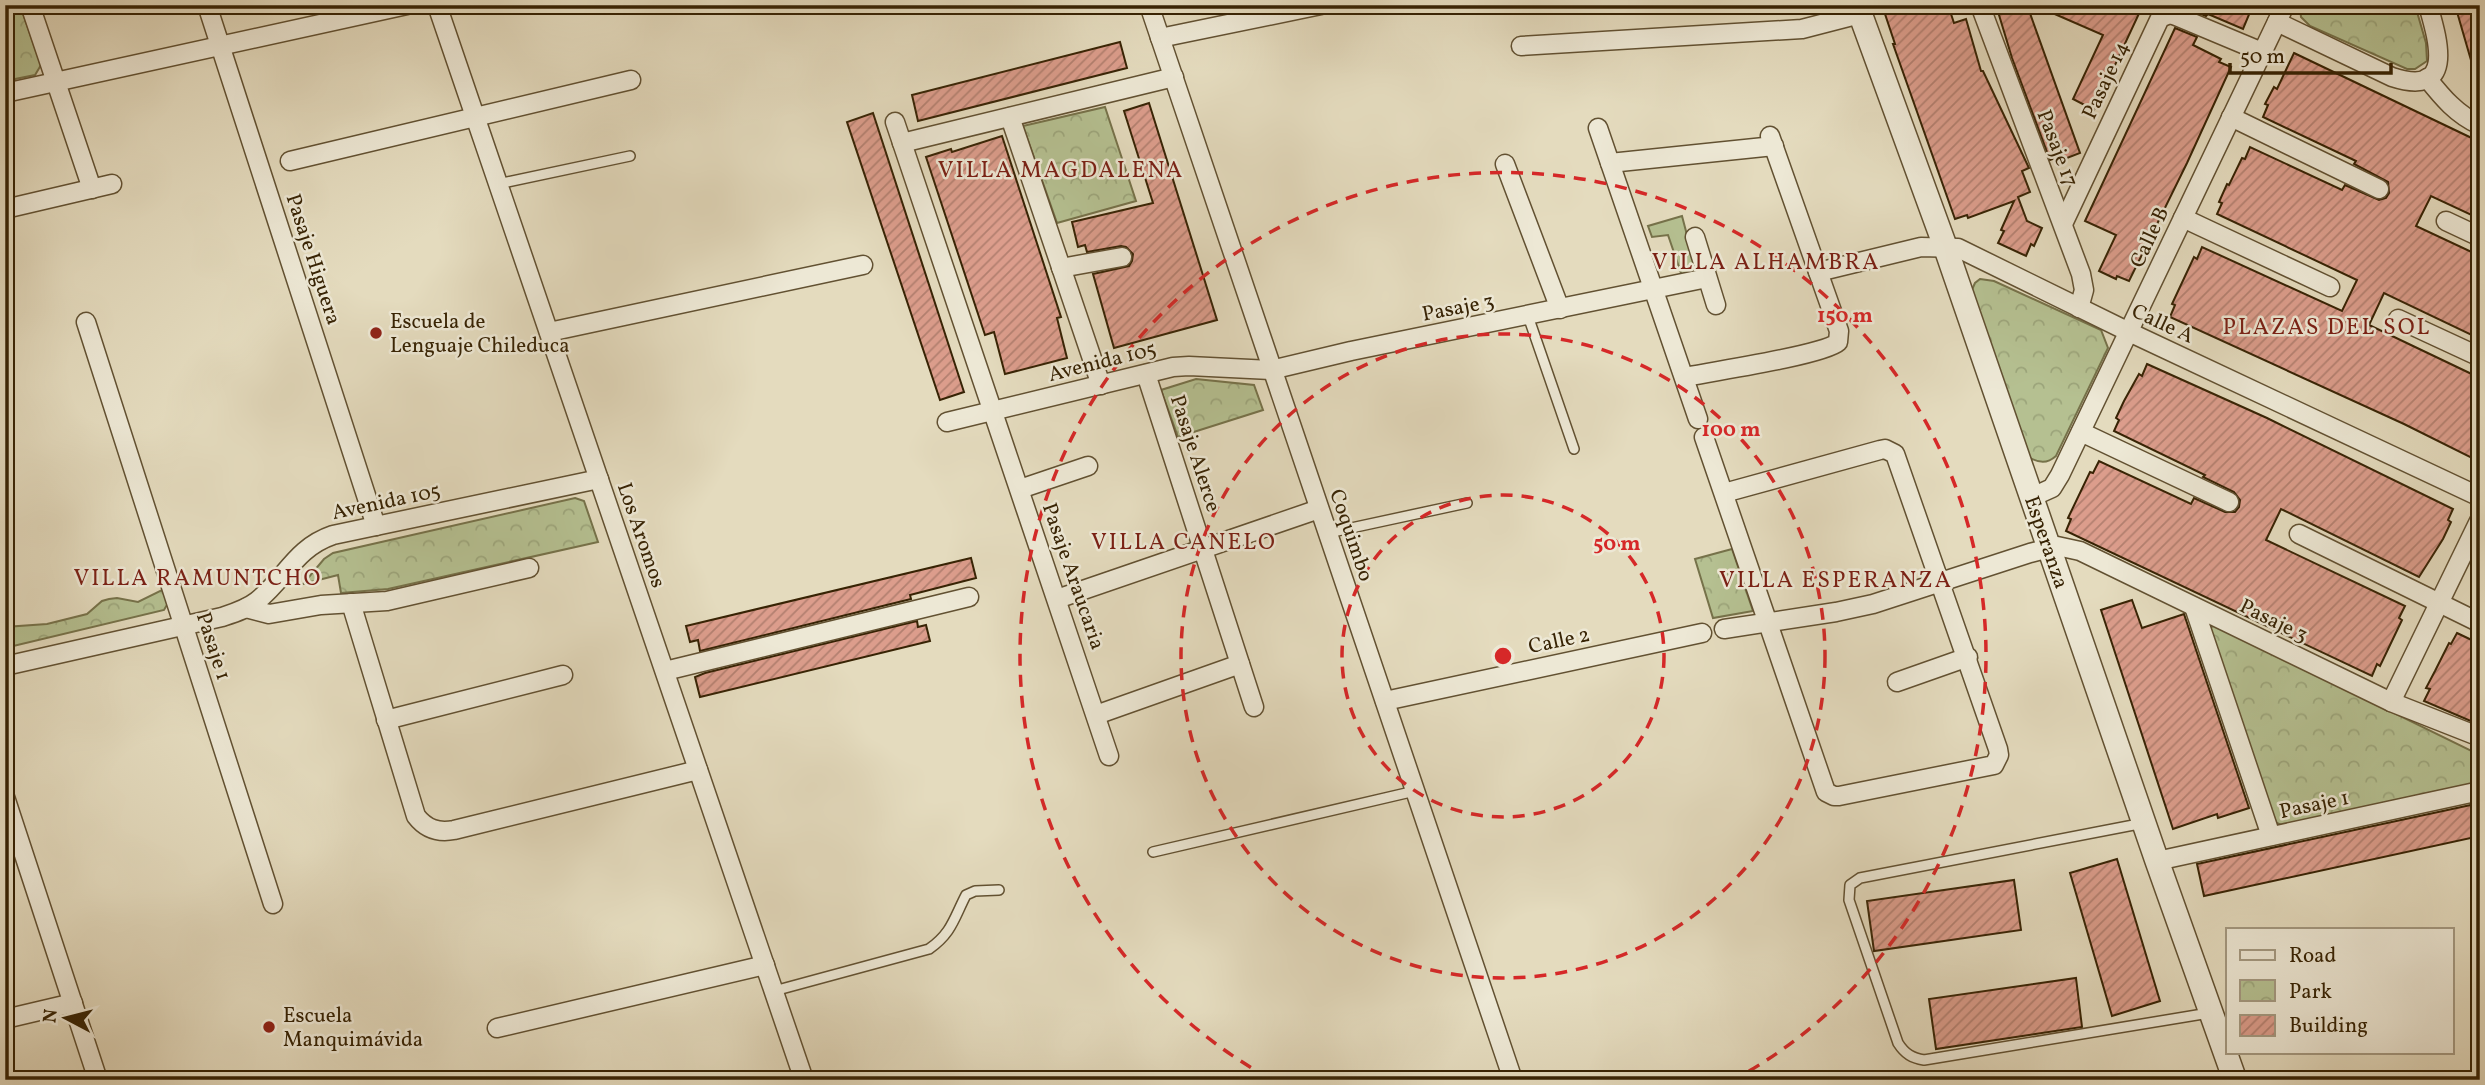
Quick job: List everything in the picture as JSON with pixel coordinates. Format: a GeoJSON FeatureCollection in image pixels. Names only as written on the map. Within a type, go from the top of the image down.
{"type":"FeatureCollection","features":[{"type":"Feature","properties":{"kind":"street"},"geometry":{"type":"LineString","coordinates":[[30,5],[92,189]]}},
{"type":"Feature","properties":{"kind":"street","name":"Pasaje Higuera"},"geometry":{"type":"LineString","coordinates":[[207,5],[376,526]]}},
{"type":"Feature","properties":{"kind":"street"},"geometry":{"type":"LineString","coordinates":[[5,93],[407,5]]}},
{"type":"Feature","properties":{"kind":"street","name":"Los Aromos"},"geometry":{"type":"LineString","coordinates":[[438,5],[804,1080]]}},
{"type":"Feature","properties":{"kind":"street","name":"Coquimbo"},"geometry":{"type":"LineString","coordinates":[[1149,5],[1513,1080]]}},
{"type":"Feature","properties":{"kind":"street"},"geometry":{"type":"LineString","coordinates":[[1160,38],[1321,5]]}},
{"type":"Feature","properties":{"kind":"street","name":"Pasaje 17"},"geometry":{"type":"LineString","coordinates":[[1980,5],[2063,224],[2084,290],[2079,308]]}},
{"type":"Feature","properties":{"kind":"street","name":"Calle B"},"geometry":{"type":"LineString","coordinates":[[2032,498],[2052,488],[2081,432],[2285,5]]}},
{"type":"Feature","properties":{"kind":"street"},"geometry":{"type":"LineString","coordinates":[[2277,22],[2392,77],[2411,81],[2433,74],[2440,59],[2428,5]]}},
{"type":"Feature","properties":{"kind":"street"},"geometry":{"type":"LineString","coordinates":[[1521,46],[1802,29],[1859,10]]}},
{"type":"Feature","properties":{"kind":"street","name":"Esperanza"},"geometry":{"type":"LineString","coordinates":[[1859,10],[1945,247],[2235,1080]]}},
{"type":"Feature","properties":{"kind":"street","name":"Pasaje 14"},"geometry":{"type":"LineString","coordinates":[[2063,224],[2160,18],[2170,14],[2262,52]]}},
{"type":"Feature","properties":{"kind":"street"},"geometry":{"type":"LineString","coordinates":[[902,143],[1174,78]]}},
{"type":"Feature","properties":{"kind":"street"},"geometry":{"type":"LineString","coordinates":[[2427,78],[2461,115],[2480,125]]}},
{"type":"Feature","properties":{"kind":"street"},"geometry":{"type":"LineString","coordinates":[[290,161],[631,80]]}},
{"type":"Feature","properties":{"kind":"street"},"geometry":{"type":"LineString","coordinates":[[1010,117],[1101,385]]}},
{"type":"Feature","properties":{"kind":"street"},"geometry":{"type":"LineString","coordinates":[[2231,117],[2379,189]]}},
{"type":"Feature","properties":{"kind":"street","name":"Pasaje Araucaria"},"geometry":{"type":"LineString","coordinates":[[895,122],[1109,756]]}},
{"type":"Feature","properties":{"kind":"street"},"geometry":{"type":"LineString","coordinates":[[1598,128],[1698,419]]}},
{"type":"Feature","properties":{"kind":"street"},"geometry":{"type":"LineString","coordinates":[[1610,163],[1772,141],[1839,331],[1838,342],[1832,347],[1684,377]]}},
{"type":"Feature","properties":{"kind":"street"},"geometry":{"type":"LineString","coordinates":[[1505,164],[1560,309]]}},
{"type":"Feature","properties":{"kind":"street"},"geometry":{"type":"LineString","coordinates":[[5,209],[112,184]]}},
{"type":"Feature","properties":{"kind":"street"},"geometry":{"type":"LineString","coordinates":[[2183,218],[2330,286]]}},
{"type":"Feature","properties":{"kind":"street"},"geometry":{"type":"LineString","coordinates":[[2446,221],[2480,237]]}},
{"type":"Feature","properties":{"kind":"street"},"geometry":{"type":"LineString","coordinates":[[1695,237],[1716,305]]}},
{"type":"Feature","properties":{"kind":"street","name":"Calle A"},"geometry":{"type":"LineString","coordinates":[[1818,272],[1921,247],[1945,247],[1965,251],[2129,332],[2480,497]]}},
{"type":"Feature","properties":{"kind":"street"},"geometry":{"type":"LineString","coordinates":[[1061,268],[1122,257]]}},
{"type":"Feature","properties":{"kind":"street"},"geometry":{"type":"LineString","coordinates":[[549,332],[863,265]]}},
{"type":"Feature","properties":{"kind":"street","name":"Pasaje 3"},"geometry":{"type":"LineString","coordinates":[[1271,370],[1707,278]]}},
{"type":"Feature","properties":{"kind":"street"},"geometry":{"type":"LineString","coordinates":[[2398,319],[2480,357]]}},
{"type":"Feature","properties":{"kind":"street","name":"Pasaje 1"},"geometry":{"type":"LineString","coordinates":[[86,322],[273,904]]}},
{"type":"Feature","properties":{"kind":"street","name":"Avenida 105"},"geometry":{"type":"LineString","coordinates":[[947,422],[1189,366],[1271,370]]}},
{"type":"Feature","properties":{"kind":"street","name":"Pasaje Alerce"},"geometry":{"type":"LineString","coordinates":[[1146,374],[1254,707]]}},
{"type":"Feature","properties":{"kind":"street"},"geometry":{"type":"LineString","coordinates":[[2081,432],[2229,502]]}},
{"type":"Feature","properties":{"kind":"street"},"geometry":{"type":"LineString","coordinates":[[1704,437],[1824,788],[1829,794],[1839,796],[1989,768],[1997,761],[1998,749],[1899,458],[1890,451],[1880,450],[1724,494]]}},
{"type":"Feature","properties":{"kind":"street"},"geometry":{"type":"LineString","coordinates":[[1020,489],[1088,466]]}},
{"type":"Feature","properties":{"kind":"street","name":"Avenida 105"},"geometry":{"type":"LineString","coordinates":[[5,666],[222,617],[246,608],[267,592],[305,549],[333,535],[599,479]]}},
{"type":"Feature","properties":{"kind":"street"},"geometry":{"type":"LineString","coordinates":[[1057,599],[1319,509]]}},
{"type":"Feature","properties":{"kind":"street"},"geometry":{"type":"LineString","coordinates":[[2391,702],[2480,519]]}},
{"type":"Feature","properties":{"kind":"street"},"geometry":{"type":"LineString","coordinates":[[2299,534],[2480,623]]}},
{"type":"Feature","properties":{"kind":"street","name":"Pasaje 3"},"geometry":{"type":"LineString","coordinates":[[2049,548],[2064,546],[2080,551],[2391,702],[2480,737]]}},
{"type":"Feature","properties":{"kind":"street"},"geometry":{"type":"LineString","coordinates":[[1724,629],[1855,608],[2049,548]]}},
{"type":"Feature","properties":{"kind":"street"},"geometry":{"type":"LineString","coordinates":[[246,608],[269,614],[321,605],[399,599],[529,568]]}},
{"type":"Feature","properties":{"kind":"street"},"geometry":{"type":"LineString","coordinates":[[665,671],[969,597]]}},
{"type":"Feature","properties":{"kind":"street"},"geometry":{"type":"LineString","coordinates":[[351,603],[416,816],[426,827],[439,832],[467,827],[698,770]]}},
{"type":"Feature","properties":{"kind":"street"},"geometry":{"type":"LineString","coordinates":[[2194,607],[2271,836]]}},
{"type":"Feature","properties":{"kind":"street","name":"Calle 2"},"geometry":{"type":"LineString","coordinates":[[1385,701],[1702,633]]}},
{"type":"Feature","properties":{"kind":"street"},"geometry":{"type":"LineString","coordinates":[[1897,681],[1968,657]]}},
{"type":"Feature","properties":{"kind":"street"},"geometry":{"type":"LineString","coordinates":[[1096,715],[1240,664]]}},
{"type":"Feature","properties":{"kind":"street"},"geometry":{"type":"LineString","coordinates":[[386,720],[563,675]]}},
{"type":"Feature","properties":{"kind":"street","name":"Pasaje 1"},"geometry":{"type":"LineString","coordinates":[[2157,861],[2480,791]]}},
{"type":"Feature","properties":{"kind":"street"},"geometry":{"type":"LineString","coordinates":[[5,797],[98,1080]]}},
{"type":"Feature","properties":{"kind":"street"},"geometry":{"type":"LineString","coordinates":[[497,1028],[765,965]]}},
{"type":"Feature","properties":{"kind":"street"},"geometry":{"type":"LineString","coordinates":[[5,1019],[73,1003]]}},
{"type":"Feature","properties":{"kind":"lane"},"geometry":{"type":"LineString","coordinates":[[498,184],[630,156]]}},
{"type":"Feature","properties":{"kind":"lane"},"geometry":{"type":"LineString","coordinates":[[1528,316],[1574,449]]}},
{"type":"Feature","properties":{"kind":"lane"},"geometry":{"type":"LineString","coordinates":[[1328,533],[1467,503]]}},
{"type":"Feature","properties":{"kind":"lane"},"geometry":{"type":"LineString","coordinates":[[1153,852],[1415,791]]}},
{"type":"Feature","properties":{"kind":"lane"},"geometry":{"type":"LineString","coordinates":[[2144,823],[1860,878],[1850,885],[1849,900],[1898,1043],[1908,1055],[1924,1060],[2211,1013]]}},
{"type":"Feature","properties":{"kind":"lane"},"geometry":{"type":"LineString","coordinates":[[774,991],[929,949],[943,940],[950,930],[966,895],[975,891],[999,890]]}},
{"type":"Feature","properties":{"kind":"green space"},"geometry":{"type":"Polygon","coordinates":[[[5,5],[20,5],[41,65],[35,75],[5,81],[5,5]]]}},
{"type":"Feature","properties":{"kind":"green space"},"geometry":{"type":"Polygon","coordinates":[[[2300,5],[2415,5],[2426,43],[2427,61],[2415,69],[2407,69],[2310,26],[2301,17],[2300,5]]]}},
{"type":"Feature","properties":{"kind":"green space"},"geometry":{"type":"Polygon","coordinates":[[[1105,107],[1136,201],[1057,223],[1023,126],[1105,107]]]}},
{"type":"Feature","properties":{"kind":"green space"},"geometry":{"type":"Polygon","coordinates":[[[1682,216],[1697,273],[1682,276],[1668,235],[1652,237],[1648,226],[1682,216]]]}},
{"type":"Feature","properties":{"kind":"green space"},"geometry":{"type":"Polygon","coordinates":[[[1980,279],[1994,281],[2101,330],[2108,348],[2056,456],[2049,460],[2039,461],[2028,457],[1970,294],[1980,279]]]}},
{"type":"Feature","properties":{"kind":"green space"},"geometry":{"type":"Polygon","coordinates":[[[1196,379],[1254,385],[1263,410],[1178,437],[1161,390],[1196,379]]]}},
{"type":"Feature","properties":{"kind":"green space"},"geometry":{"type":"Polygon","coordinates":[[[575,498],[584,501],[598,542],[388,589],[341,593],[338,575],[303,584],[324,559],[333,553],[575,498]]]}},
{"type":"Feature","properties":{"kind":"green space"},"geometry":{"type":"Polygon","coordinates":[[[1732,549],[1753,611],[1713,618],[1695,559],[1732,549]]]}},
{"type":"Feature","properties":{"kind":"green space"},"geometry":{"type":"Polygon","coordinates":[[[162,590],[168,603],[164,610],[5,648],[5,627],[47,624],[87,614],[102,601],[117,598],[138,602],[162,590]]]}},
{"type":"Feature","properties":{"kind":"green space"},"geometry":{"type":"Polygon","coordinates":[[[2214,625],[2480,755],[2480,785],[2283,826],[2275,822],[2207,631],[2214,625]]]}},
{"type":"Feature","properties":{"kind":"building"},"geometry":{"type":"Polygon","coordinates":[[[1882,5],[1948,5],[1954,23],[1966,19],[1981,71],[2029,168],[2022,171],[2030,192],[2018,197],[2027,221],[2042,228],[2026,256],[1998,243],[2014,201],[1968,218],[1967,215],[1955,219],[1893,44],[1882,5]]]}},
{"type":"Feature","properties":{"kind":"building"},"geometry":{"type":"Polygon","coordinates":[[[1996,5],[2027,5],[2080,153],[2062,160],[2061,156],[2050,160],[2012,58],[1996,5]]]}},
{"type":"Feature","properties":{"kind":"building"},"geometry":{"type":"Polygon","coordinates":[[[2034,5],[2096,5],[2113,13],[2117,5],[2143,5],[2094,110],[2073,99],[2103,35],[2034,5]]]}},
{"type":"Feature","properties":{"kind":"building"},"geometry":{"type":"Polygon","coordinates":[[[2253,5],[2243,29],[2184,7],[2253,5]]]}},
{"type":"Feature","properties":{"kind":"building"},"geometry":{"type":"Polygon","coordinates":[[[2455,5],[2480,5],[2480,74],[2475,74],[2455,5]]]}},
{"type":"Feature","properties":{"kind":"building"},"geometry":{"type":"Polygon","coordinates":[[[2175,28],[2197,37],[2193,45],[2231,67],[2129,281],[2117,276],[2116,279],[2099,271],[2116,235],[2085,221],[2175,28]]]}},
{"type":"Feature","properties":{"kind":"building"},"geometry":{"type":"Polygon","coordinates":[[[1120,42],[1127,68],[918,121],[912,95],[1120,42]]]}},
{"type":"Feature","properties":{"kind":"building"},"geometry":{"type":"Polygon","coordinates":[[[2294,53],[2480,142],[2480,219],[2431,196],[2416,226],[2480,256],[2480,339],[2384,293],[2369,325],[2480,378],[2480,462],[2404,424],[2170,317],[2175,305],[2172,304],[2194,257],[2197,259],[2202,247],[2342,311],[2357,280],[2217,214],[2227,184],[2229,185],[2250,147],[2342,190],[2345,185],[2379,200],[2386,198],[2389,193],[2388,182],[2354,164],[2356,161],[2263,117],[2268,105],[2265,104],[2274,87],[2277,89],[2294,53]]]}},
{"type":"Feature","properties":{"kind":"building"},"geometry":{"type":"Polygon","coordinates":[[[1149,103],[1217,320],[1114,348],[1093,274],[1129,266],[1133,254],[1121,246],[1087,252],[1085,245],[1078,247],[1072,222],[1153,203],[1124,111],[1149,103]]]}},
{"type":"Feature","properties":{"kind":"building"},"geometry":{"type":"Polygon","coordinates":[[[873,113],[964,392],[940,400],[847,122],[873,113]]]}},
{"type":"Feature","properties":{"kind":"building"},"geometry":{"type":"Polygon","coordinates":[[[1002,136],[1061,317],[1057,318],[1067,358],[1005,374],[994,332],[985,335],[926,157],[951,149],[952,152],[1002,136]]]}},
{"type":"Feature","properties":{"kind":"building"},"geometry":{"type":"Polygon","coordinates":[[[2147,364],[2267,418],[2453,509],[2448,520],[2451,522],[2443,539],[2419,577],[2281,509],[2266,540],[2405,606],[2399,618],[2402,620],[2380,666],[2377,664],[2372,676],[2066,531],[2071,519],[2068,518],[2090,472],[2093,473],[2099,461],[2191,504],[2194,498],[2225,512],[2235,512],[2239,507],[2240,500],[2234,492],[2114,431],[2119,420],[2116,418],[2124,401],[2147,364]]]}},
{"type":"Feature","properties":{"kind":"building"},"geometry":{"type":"Polygon","coordinates":[[[971,558],[976,578],[910,595],[911,599],[700,651],[698,640],[690,642],[686,626],[971,558]]]}},
{"type":"Feature","properties":{"kind":"building"},"geometry":{"type":"Polygon","coordinates":[[[2132,600],[2142,628],[2184,614],[2249,808],[2218,818],[2217,814],[2173,829],[2101,610],[2132,600]]]}},
{"type":"Feature","properties":{"kind":"building"},"geometry":{"type":"Polygon","coordinates":[[[917,621],[918,627],[926,625],[930,641],[700,697],[695,677],[705,673],[917,621]]]}},
{"type":"Feature","properties":{"kind":"building"},"geometry":{"type":"Polygon","coordinates":[[[2457,633],[2480,644],[2480,725],[2424,701],[2430,689],[2426,688],[2457,633]]]}},
{"type":"Feature","properties":{"kind":"building"},"geometry":{"type":"Polygon","coordinates":[[[2480,803],[2480,836],[2204,896],[2197,864],[2480,803]]]}},
{"type":"Feature","properties":{"kind":"building"},"geometry":{"type":"Polygon","coordinates":[[[2117,859],[2160,1001],[2112,1016],[2070,873],[2117,859]]]}},
{"type":"Feature","properties":{"kind":"building"},"geometry":{"type":"Polygon","coordinates":[[[2014,880],[2021,930],[1874,951],[1867,901],[2014,880]]]}},
{"type":"Feature","properties":{"kind":"building"},"geometry":{"type":"Polygon","coordinates":[[[2076,978],[2082,1027],[1936,1049],[1929,999],[2076,978]]]}},
{"type":"Feature","properties":{"kind":"place","name":"Escuela de Lenguaje Chileduca"},"geometry":{"type":"Point","coordinates":[376,333]}},
{"type":"Feature","properties":{"kind":"place","name":"Escuela Manquimávida"},"geometry":{"type":"Point","coordinates":[269,1027]}},
{"type":"Feature","properties":{"kind":"district","name":"VILLA MAGDALENA"},"geometry":{"type":"Point","coordinates":[1061,169]}},
{"type":"Feature","properties":{"kind":"district","name":"VILLA ALHAMBRA"},"geometry":{"type":"Point","coordinates":[1766,261]}},
{"type":"Feature","properties":{"kind":"district","name":"PLAZAS DEL SOL"},"geometry":{"type":"Point","coordinates":[2327,326]}},
{"type":"Feature","properties":{"kind":"district","name":"VILLA CANELO"},"geometry":{"type":"Point","coordinates":[1184,541]}},
{"type":"Feature","properties":{"kind":"district","name":"VILLA RAMUNTCHO"},"geometry":{"type":"Point","coordinates":[198,577]}},
{"type":"Feature","properties":{"kind":"district","name":"VILLA ESPERANZA"},"geometry":{"type":"Point","coordinates":[1836,579]}}]}
